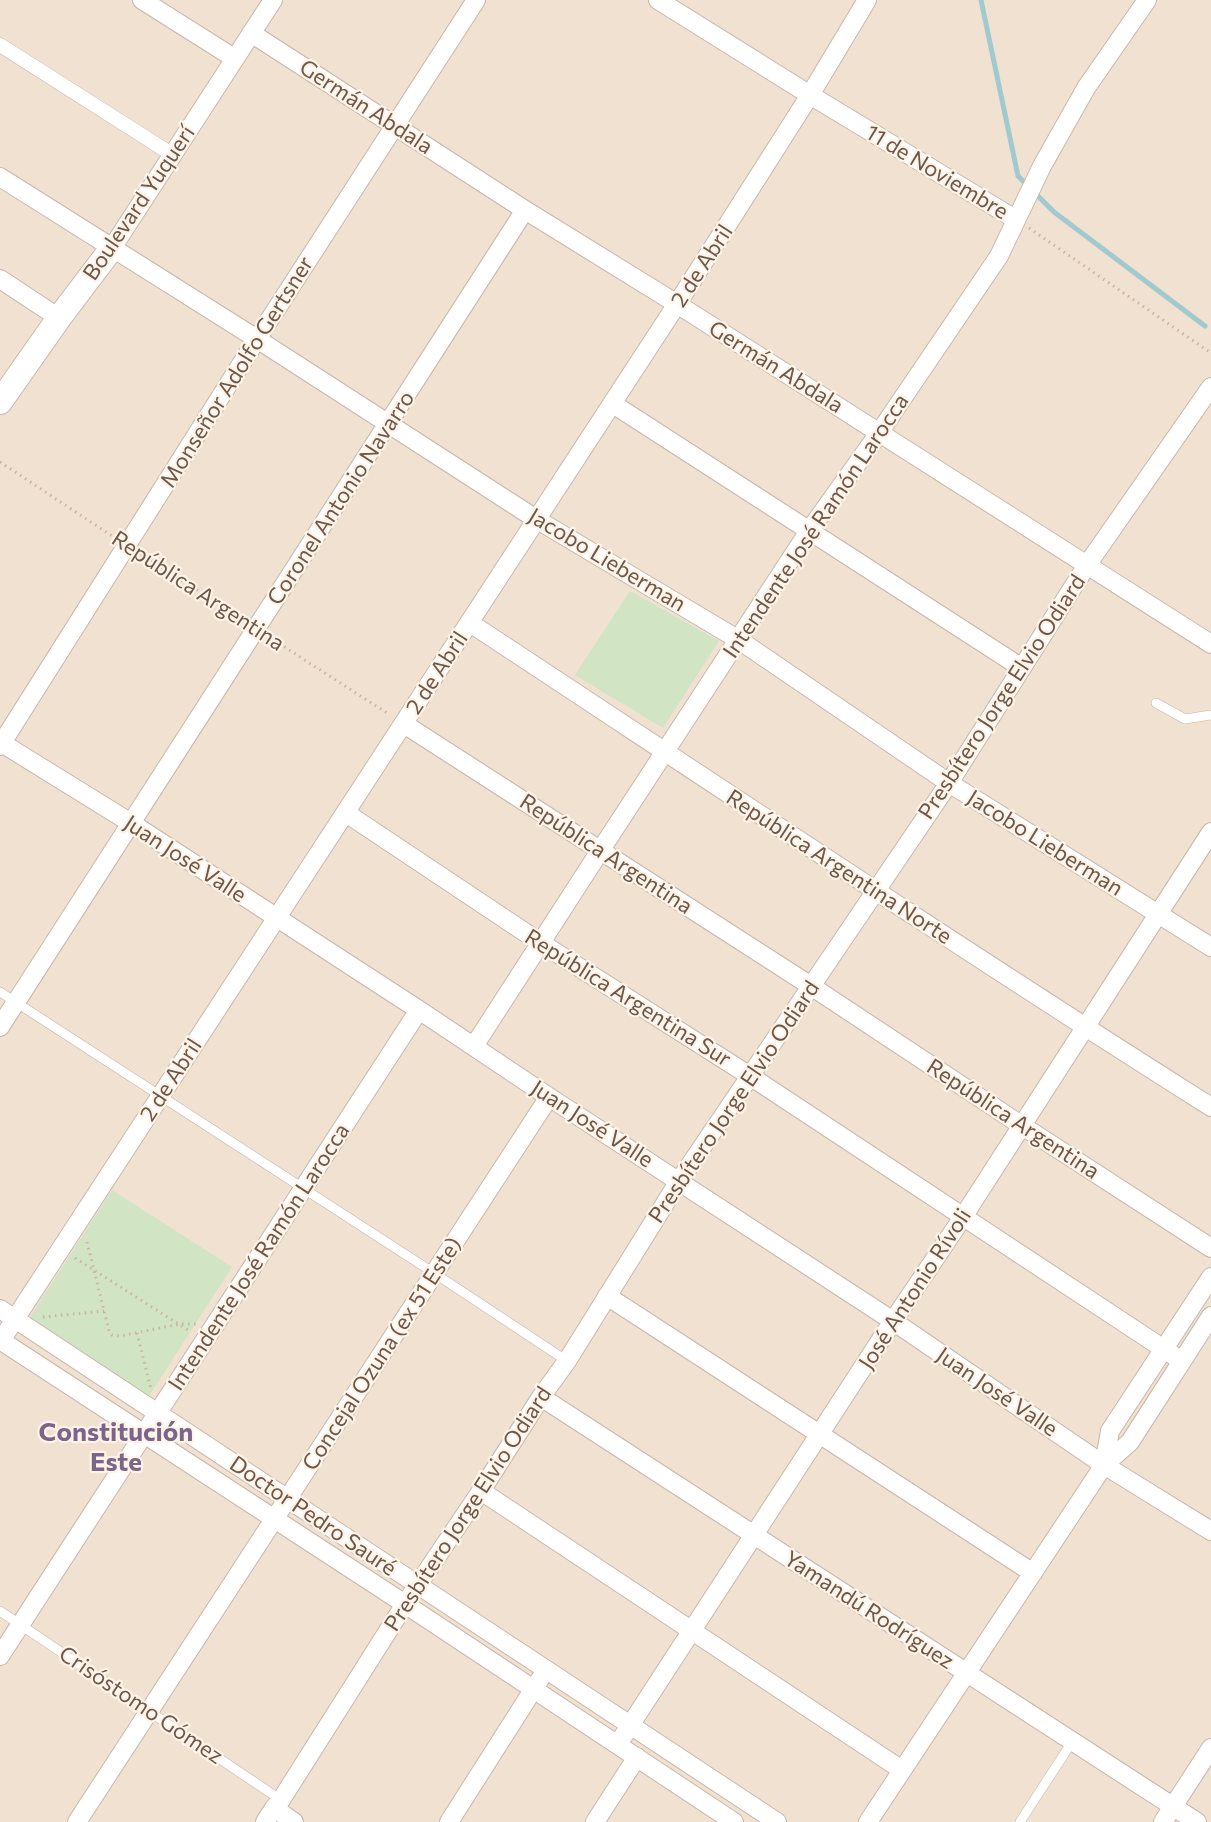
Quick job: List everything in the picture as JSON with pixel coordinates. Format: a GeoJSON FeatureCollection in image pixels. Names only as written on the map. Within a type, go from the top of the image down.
{"type":"FeatureCollection","features":[{"type":"Feature","properties":{"kind":"street"},"geometry":{"type":"LineString","coordinates":[[142,0],[234,58]]}},
{"type":"Feature","properties":{"kind":"street","name":"Boulevard Yuquerí"},"geometry":{"type":"LineString","coordinates":[[0,402],[112,248],[273,0]]}},
{"type":"Feature","properties":{"kind":"street","name":"Monseñor Adolfo Gertsner"},"geometry":{"type":"LineString","coordinates":[[1,744],[257,339],[476,0]]}},
{"type":"Feature","properties":{"kind":"street","name":"11 de Noviembre"},"geometry":{"type":"LineString","coordinates":[[658,0],[1016,219]]}},
{"type":"Feature","properties":{"kind":"street","name":"2 de Abril"},"geometry":{"type":"LineString","coordinates":[[0,1341],[8,1314],[61,1248],[82,1217],[613,404],[810,95],[867,0]]}},
{"type":"Feature","properties":{"kind":"street","name":"Intendente José Ramón Larocca"},"geometry":{"type":"LineString","coordinates":[[474,1046],[809,531],[879,433],[999,256],[1042,166],[1086,88],[1144,1]]}},
{"type":"Feature","properties":{"kind":"street","name":"Germán Abdala"},"geometry":{"type":"LineString","coordinates":[[251,33],[525,210],[677,304],[1211,644]]}},
{"type":"Feature","properties":{"kind":"street"},"geometry":{"type":"LineString","coordinates":[[0,45],[173,155]]}},
{"type":"Feature","properties":{"kind":"street","name":"Jacobo Lieberman"},"geometry":{"type":"LineString","coordinates":[[0,177],[536,519],[739,639],[949,783],[1211,947]]}},
{"type":"Feature","properties":{"kind":"street","name":"Coronel Antonio Navarro"},"geometry":{"type":"LineString","coordinates":[[0,1027],[525,210]]}},
{"type":"Feature","properties":{"kind":"street"},"geometry":{"type":"LineString","coordinates":[[0,279],[59,318]]}},
{"type":"Feature","properties":{"kind":"street","name":"Presbítero Jorge Elvio Odiard"},"geometry":{"type":"LineString","coordinates":[[273,1810],[417,1585],[567,1361],[679,1181],[949,783],[1087,565],[1211,387]]}},
{"type":"Feature","properties":{"kind":"street"},"geometry":{"type":"LineString","coordinates":[[613,404],[1022,668]]}},
{"type":"Feature","properties":{"kind":"street","name":"República Argentina Norte"},"geometry":{"type":"LineString","coordinates":[[470,623],[1084,1027],[1211,1107]]}},
{"type":"Feature","properties":{"kind":"street","name":"República Argentina"},"geometry":{"type":"LineString","coordinates":[[404,724],[811,986],[1211,1248]]}},
{"type":"Feature","properties":{"kind":"street","name":"Juan José Valle"},"geometry":{"type":"LineString","coordinates":[[1,744],[131,823],[419,1010],[893,1322],[1104,1465],[1211,1531]]}},
{"type":"Feature","properties":{"kind":"street","name":"República Argentina Sur"},"geometry":{"type":"LineString","coordinates":[[346,813],[541,943],[750,1076],[1182,1361]]}},
{"type":"Feature","properties":{"kind":"street","name":"José Antonio Rívoli"},"geometry":{"type":"LineString","coordinates":[[618,1744],[963,1217],[1211,832]]}},
{"type":"Feature","properties":{"kind":"street","name":"Intendente José Ramón Larocca"},"geometry":{"type":"LineString","coordinates":[[0,1656],[419,1010]]}},
{"type":"Feature","properties":{"kind":"street","name":"Concejal Ozuna (ex 51 Este)"},"geometry":{"type":"LineString","coordinates":[[77,1822],[549,1097]]}},
{"type":"Feature","properties":{"kind":"street"},"geometry":{"type":"LineString","coordinates":[[1104,1465],[1110,1431],[1211,1277]]}},
{"type":"Feature","properties":{"kind":"street"},"geometry":{"type":"LineString","coordinates":[[607,1296],[1033,1573]]}},
{"type":"Feature","properties":{"kind":"street","name":"Doctor Pedro Sauré"},"geometry":{"type":"LineString","coordinates":[[8,1314],[777,1822]]}},
{"type":"Feature","properties":{"kind":"street"},"geometry":{"type":"LineString","coordinates":[[868,1822],[1104,1465],[1130,1442],[1211,1316]]}},
{"type":"Feature","properties":{"kind":"street","name":"Doctor Pedro Sauré"},"geometry":{"type":"LineString","coordinates":[[0,1341],[405,1604],[734,1822]]}},
{"type":"Feature","properties":{"kind":"street","name":"Yamandú Rodríguez"},"geometry":{"type":"LineString","coordinates":[[541,1397],[1072,1742],[1168,1814],[1197,1822]]}},
{"type":"Feature","properties":{"kind":"street"},"geometry":{"type":"LineString","coordinates":[[481,1491],[902,1770]]}},
{"type":"Feature","properties":{"kind":"street"},"geometry":{"type":"LineString","coordinates":[[449,1822],[546,1670]]}},
{"type":"Feature","properties":{"kind":"street"},"geometry":{"type":"LineString","coordinates":[[1168,1814],[1211,1748]]}},
{"type":"Feature","properties":{"kind":"street"},"geometry":{"type":"LineString","coordinates":[[595,1822],[637,1757]]}},
{"type":"Feature","properties":{"kind":"street","name":"Crisóstomo Gómez"},"geometry":{"type":"LineString","coordinates":[[273,1810],[294,1822]]}},
{"type":"Feature","properties":{"kind":"lane"},"geometry":{"type":"LineString","coordinates":[[1156,703],[1185,719],[1211,715]]}},
{"type":"Feature","properties":{"kind":"lane"},"geometry":{"type":"LineString","coordinates":[[0,992],[567,1361]]}},
{"type":"Feature","properties":{"kind":"lane","name":"Crisóstomo Gómez"},"geometry":{"type":"LineString","coordinates":[[0,1611],[149,1710],[273,1810]]}},
{"type":"Feature","properties":{"kind":"lane"},"geometry":{"type":"LineString","coordinates":[[1020,1822],[1072,1742]]}},
{"type":"Feature","properties":{"kind":"path","name":"11 de Noviembre"},"geometry":{"type":"LineString","coordinates":[[1016,219],[1211,353]]}},
{"type":"Feature","properties":{"kind":"path","name":"República Argentina"},"geometry":{"type":"LineString","coordinates":[[0,462],[404,724]]}},
{"type":"Feature","properties":{"kind":"path"},"geometry":{"type":"LineString","coordinates":[[82,1217],[92,1268],[112,1335],[120,1336],[180,1324],[216,1323]]}},
{"type":"Feature","properties":{"kind":"path"},"geometry":{"type":"LineString","coordinates":[[61,1248],[205,1341]]}},
{"type":"Feature","properties":{"kind":"path"},"geometry":{"type":"LineString","coordinates":[[8,1314],[104,1311]]}},
{"type":"Feature","properties":{"kind":"path"},"geometry":{"type":"LineString","coordinates":[[136,1333],[158,1413]]}},
{"type":"Feature","properties":{"kind":"shaded area"},"geometry":{"type":"Polygon","coordinates":[[[0,0],[1211,0],[1211,1822],[0,1822],[0,0]]]}},
{"type":"Feature","properties":{"kind":"green space"},"geometry":{"type":"Polygon","coordinates":[[[630,591],[719,641],[663,728],[575,675],[630,591]]]}},
{"type":"Feature","properties":{"kind":"green space"},"geometry":{"type":"Polygon","coordinates":[[[112,1190],[232,1267],[147,1399],[27,1322],[112,1190]]]}},
{"type":"Feature","properties":{"kind":"waterway"},"geometry":{"type":"LineString","coordinates":[[981,0],[1018,176],[1027,185]]}},
{"type":"Feature","properties":{"kind":"waterway"},"geometry":{"type":"LineString","coordinates":[[1034,192],[1054,212],[1205,326]]}},
{"type":"Feature","properties":{"kind":"district","name":"Constitución Este"},"geometry":{"type":"Point","coordinates":[116,1447]}}]}
